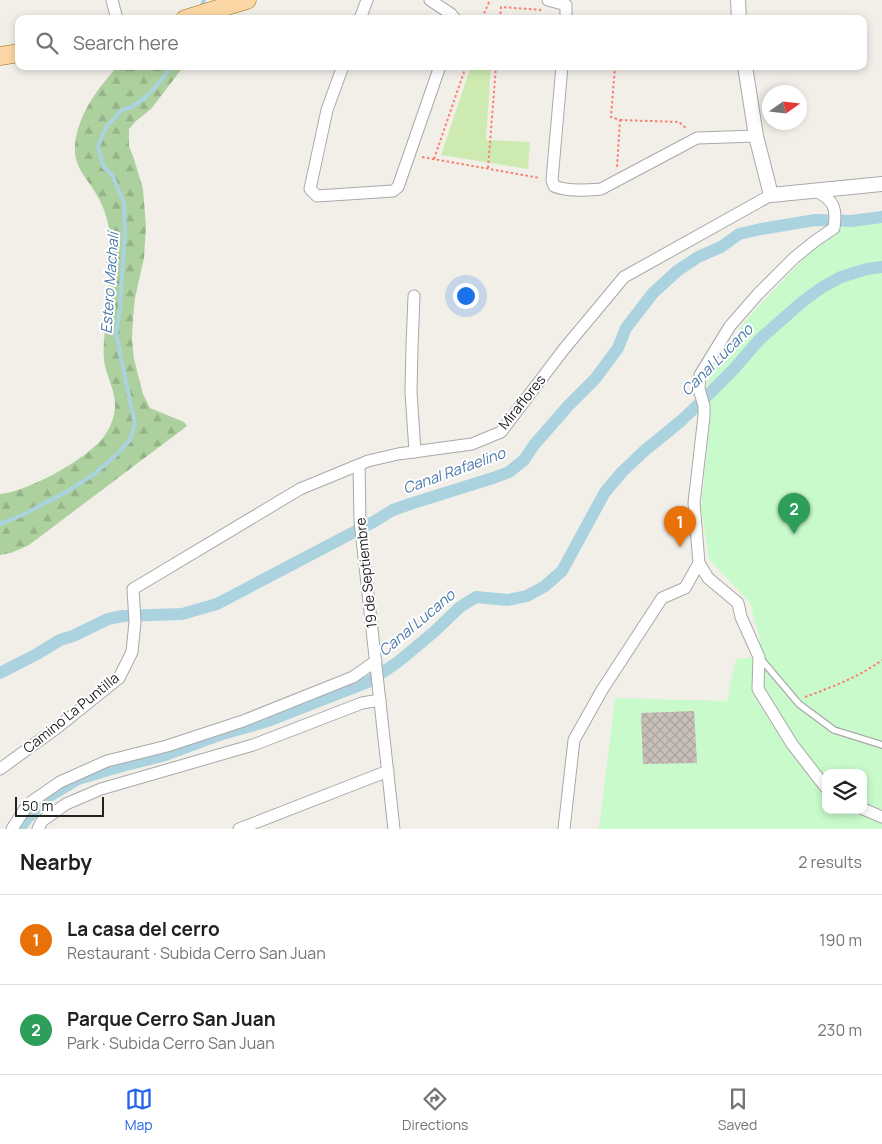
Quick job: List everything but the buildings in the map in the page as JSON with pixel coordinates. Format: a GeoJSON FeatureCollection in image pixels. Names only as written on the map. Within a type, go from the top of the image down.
{"type":"FeatureCollection","features":[{"type":"Feature","properties":{"kind":"main road"},"geometry":{"type":"LineString","coordinates":[[198,15],[241,2]]}},
{"type":"Feature","properties":{"kind":"main road"},"geometry":{"type":"LineString","coordinates":[[0,56],[15,54]]}},
{"type":"Feature","properties":{"kind":"street"},"geometry":{"type":"LineString","coordinates":[[112,0],[116,15]]}},
{"type":"Feature","properties":{"kind":"street"},"geometry":{"type":"LineString","coordinates":[[361,15],[367,0]]}},
{"type":"Feature","properties":{"kind":"street"},"geometry":{"type":"LineString","coordinates":[[430,0],[452,15]]}},
{"type":"Feature","properties":{"kind":"street"},"geometry":{"type":"LineString","coordinates":[[548,0],[566,5],[567,15]]}},
{"type":"Feature","properties":{"kind":"street"},"geometry":{"type":"LineString","coordinates":[[738,0],[740,15]]}},
{"type":"Feature","properties":{"kind":"street"},"geometry":{"type":"LineString","coordinates":[[342,70],[327,110],[310,189],[317,196],[393,191],[398,187],[439,70]]}},
{"type":"Feature","properties":{"kind":"street"},"geometry":{"type":"LineString","coordinates":[[562,70],[552,180],[554,186],[560,189],[602,189],[697,138],[756,136]]}},
{"type":"Feature","properties":{"kind":"street"},"geometry":{"type":"LineString","coordinates":[[746,70],[756,136],[771,195]]}},
{"type":"Feature","properties":{"kind":"street","name":"Miraflores"},"geometry":{"type":"LineString","coordinates":[[133,589],[300,489],[368,461],[398,454],[472,444],[501,432],[564,349],[624,277],[771,195],[882,184]]}},
{"type":"Feature","properties":{"kind":"street"},"geometry":{"type":"LineString","coordinates":[[814,190],[828,199],[835,209],[834,228],[794,258],[758,294],[730,326],[700,375],[699,389],[704,406],[704,426],[694,503],[699,563],[708,578],[738,603],[741,617],[759,657],[758,689],[792,744],[822,783]]}},
{"type":"Feature","properties":{"kind":"street"},"geometry":{"type":"LineString","coordinates":[[414,296],[411,392],[415,452]]}},
{"type":"Feature","properties":{"kind":"street","name":"19 de Septiembre"},"geometry":{"type":"LineString","coordinates":[[359,465],[360,520],[394,829]]}},
{"type":"Feature","properties":{"kind":"street"},"geometry":{"type":"LineString","coordinates":[[564,829],[574,740],[602,690],[662,598],[685,588],[699,563]]}},
{"type":"Feature","properties":{"kind":"street","name":"Camino La Puntilla"},"geometry":{"type":"LineString","coordinates":[[0,769],[58,727],[119,678],[132,652],[135,622],[133,589]]}},
{"type":"Feature","properties":{"kind":"street"},"geometry":{"type":"LineString","coordinates":[[12,829],[28,804],[60,782],[107,761],[167,746],[243,721],[352,678],[376,664]]}},
{"type":"Feature","properties":{"kind":"street"},"geometry":{"type":"LineString","coordinates":[[38,829],[42,821],[66,804],[101,789],[253,745],[362,703],[380,700]]}},
{"type":"Feature","properties":{"kind":"street"},"geometry":{"type":"LineString","coordinates":[[239,829],[388,771]]}},
{"type":"Feature","properties":{"kind":"street"},"geometry":{"type":"LineString","coordinates":[[867,811],[882,818]]}},
{"type":"Feature","properties":{"kind":"lane"},"geometry":{"type":"LineString","coordinates":[[759,657],[799,704],[834,730],[882,745]]}},
{"type":"Feature","properties":{"kind":"path"},"geometry":{"type":"LineString","coordinates":[[484,15],[490,0]]}},
{"type":"Feature","properties":{"kind":"path"},"geometry":{"type":"LineString","coordinates":[[500,15],[500,7],[560,15]]}},
{"type":"Feature","properties":{"kind":"path"},"geometry":{"type":"LineString","coordinates":[[434,159],[465,70]]}},
{"type":"Feature","properties":{"kind":"path"},"geometry":{"type":"LineString","coordinates":[[488,168],[496,70]]}},
{"type":"Feature","properties":{"kind":"path"},"geometry":{"type":"LineString","coordinates":[[615,70],[611,117],[620,120],[679,122],[697,138]]}},
{"type":"Feature","properties":{"kind":"path"},"geometry":{"type":"LineString","coordinates":[[616,182],[620,120]]}},
{"type":"Feature","properties":{"kind":"path"},"geometry":{"type":"LineString","coordinates":[[409,155],[552,180]]}},
{"type":"Feature","properties":{"kind":"path"},"geometry":{"type":"LineString","coordinates":[[796,700],[841,684],[882,660]]}},
{"type":"Feature","properties":{"kind":"green space"},"geometry":{"type":"Polygon","coordinates":[[[114,70],[181,70],[151,109],[129,129],[129,146],[143,189],[146,226],[144,258],[135,298],[132,339],[134,359],[143,394],[150,408],[184,422],[187,426],[29,545],[11,553],[0,555],[0,494],[26,487],[55,474],[69,465],[93,448],[105,436],[114,416],[114,396],[104,360],[108,300],[107,258],[109,228],[100,202],[82,173],[76,161],[75,153],[80,123],[90,102],[114,70]]]}},
{"type":"Feature","properties":{"kind":"green space"},"geometry":{"type":"Polygon","coordinates":[[[470,70],[491,70],[486,140],[530,142],[528,169],[441,155],[470,70]]]}},
{"type":"Feature","properties":{"kind":"green space"},"geometry":{"type":"Polygon","coordinates":[[[882,217],[882,829],[599,829],[615,698],[727,701],[736,659],[759,657],[760,640],[750,603],[709,559],[701,508],[711,411],[707,382],[744,322],[813,249],[851,221],[882,217]]]}},
{"type":"Feature","properties":{"kind":"waterway","name":"Estero Machalí"},"geometry":{"type":"LineString","coordinates":[[201,8],[204,0]]}},
{"type":"Feature","properties":{"kind":"waterway","name":"Estero Machalí"},"geometry":{"type":"LineString","coordinates":[[0,524],[20,516],[68,491],[94,474],[130,440],[135,424],[116,334],[120,307],[125,231],[124,203],[112,175],[103,166],[98,146],[106,127],[122,110],[132,107],[146,97],[168,70]]}},
{"type":"Feature","properties":{"kind":"waterway","name":"Canal Rafaelino"},"geometry":{"type":"LineString","coordinates":[[0,673],[60,640],[73,636],[108,619],[123,616],[182,614],[217,604],[393,510],[509,472],[524,460],[534,445],[568,406],[595,379],[618,348],[626,328],[653,293],[677,271],[698,257],[721,247],[739,234],[815,220],[851,221],[882,217]]}},
{"type":"Feature","properties":{"kind":"waterway","name":"Canal Lucano"},"geometry":{"type":"LineString","coordinates":[[20,829],[46,798],[78,779],[162,756],[219,735],[268,721],[368,682],[398,662],[460,607],[476,597],[508,600],[527,596],[545,586],[562,571],[605,492],[622,472],[705,398],[759,340],[821,288],[841,277],[867,269],[882,267]]}},
{"type":"Feature","properties":{"kind":"place","name":"Parque Cerro San Juan"},"geometry":{"type":"Point","coordinates":[794,534]}},
{"type":"Feature","properties":{"kind":"place","name":"La casa del cerro"},"geometry":{"type":"Point","coordinates":[680,547]}}]}
